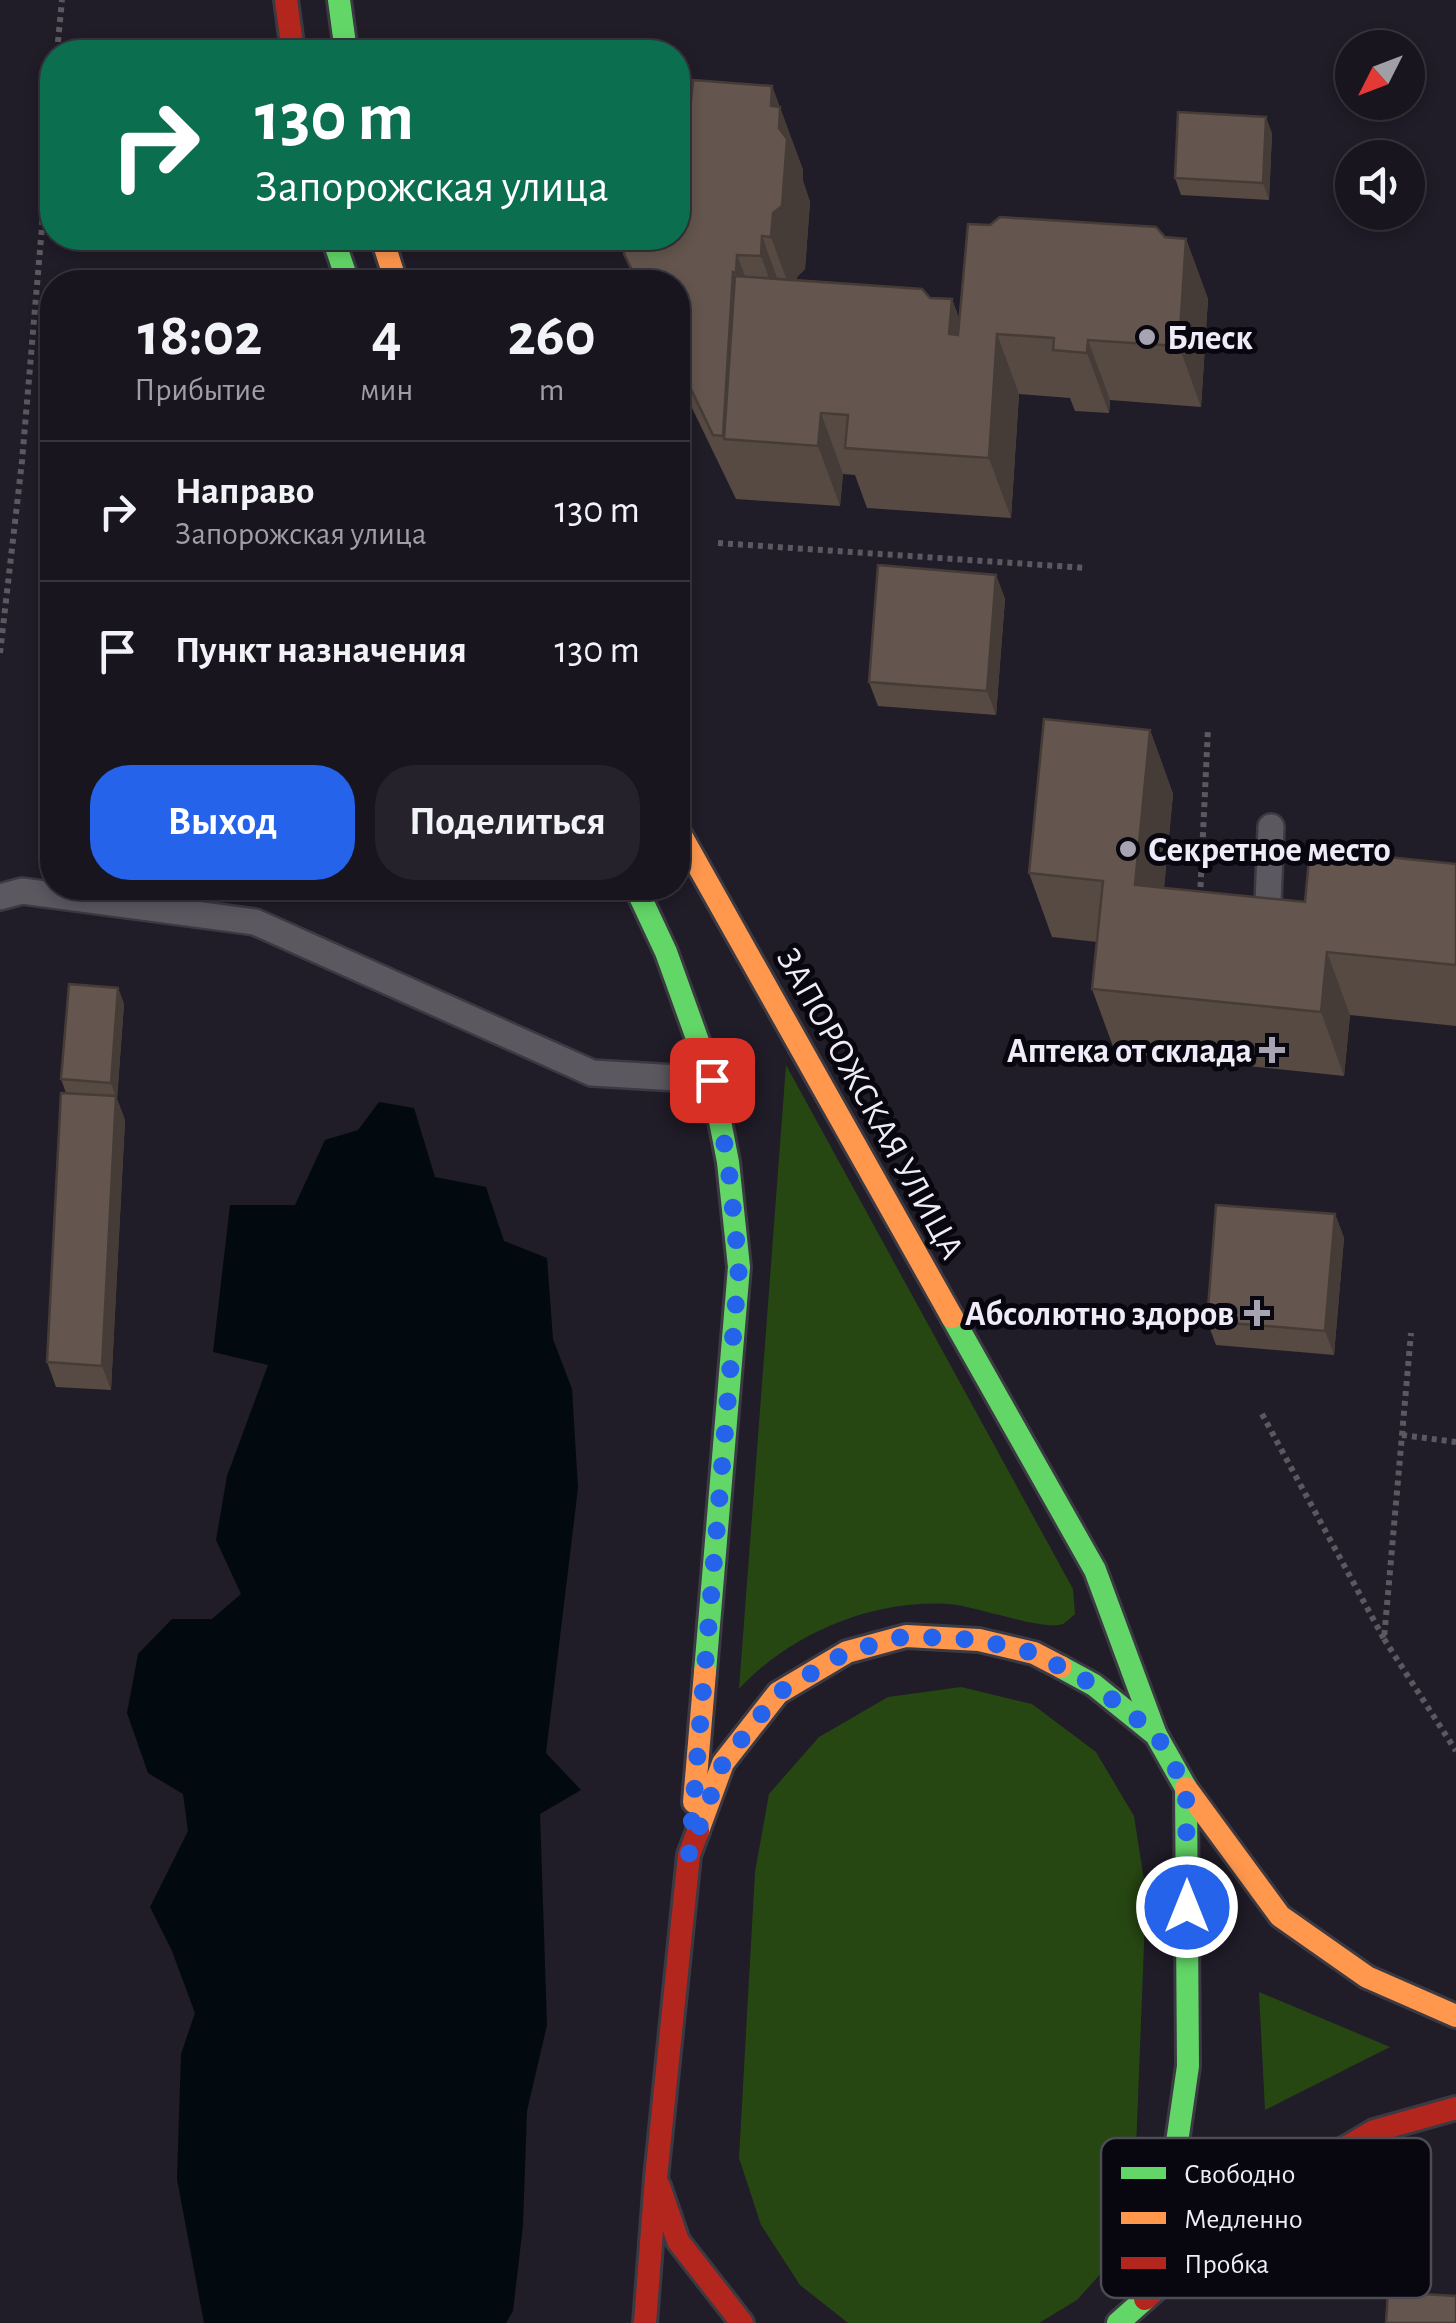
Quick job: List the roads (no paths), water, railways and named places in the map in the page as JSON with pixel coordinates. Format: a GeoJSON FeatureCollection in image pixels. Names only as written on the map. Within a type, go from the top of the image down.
{"type":"FeatureCollection","features":[{"type":"Feature","properties":{"kind":"main road"},"geometry":{"type":"LineString","coordinates":[[286,0],[291,40]]}},
{"type":"Feature","properties":{"kind":"main road"},"geometry":{"type":"LineString","coordinates":[[339,0],[344,40]]}},
{"type":"Feature","properties":{"kind":"main road","name":"ЗАПОРОЖСКАЯ УЛИЦА"},"geometry":{"type":"LineString","coordinates":[[690,851],[1095,1570],[1156,1734]]}},
{"type":"Feature","properties":{"kind":"main road"},"geometry":{"type":"LineString","coordinates":[[642,900],[666,952],[712,1080],[728,1162],[739,1267],[645,2323]]}},
{"type":"Feature","properties":{"kind":"main road"},"geometry":{"type":"LineString","coordinates":[[689,1855],[723,1763],[778,1693],[847,1652],[906,1636],[979,1640],[1034,1653],[1094,1685],[1156,1734],[1186,1788],[1280,1916],[1367,1976],[1456,2016]]}},
{"type":"Feature","properties":{"kind":"main road"},"geometry":{"type":"LineString","coordinates":[[1178,2138],[1188,2066],[1186,1788]]}},
{"type":"Feature","properties":{"kind":"main road"},"geometry":{"type":"LineString","coordinates":[[1362,2138],[1374,2131],[1456,2108]]}},
{"type":"Feature","properties":{"kind":"main road"},"geometry":{"type":"LineString","coordinates":[[656,2178],[678,2241],[742,2323]]}},
{"type":"Feature","properties":{"kind":"main road"},"geometry":{"type":"LineString","coordinates":[[1118,2323],[1146,2299]]}},
{"type":"Feature","properties":{"kind":"main road"},"geometry":{"type":"LineString","coordinates":[[1133,2323],[1146,2299]]}},
{"type":"Feature","properties":{"kind":"lane"},"geometry":{"type":"LineString","coordinates":[[1266,928],[1271,827]]}},
{"type":"Feature","properties":{"kind":"lane"},"geometry":{"type":"LineString","coordinates":[[0,897],[22,891],[40,893]]}},
{"type":"Feature","properties":{"kind":"lane"},"geometry":{"type":"LineString","coordinates":[[90,900],[255,922],[592,1073],[712,1080]]}},
{"type":"Feature","properties":{"kind":"place","name":"Блеск"},"geometry":{"type":"Point","coordinates":[1147,337]}},
{"type":"Feature","properties":{"kind":"place","name":"Секретное место"},"geometry":{"type":"Point","coordinates":[1128,849]}},
{"type":"Feature","properties":{"kind":"place","name":"Аптека от склада"},"geometry":{"type":"Point","coordinates":[1272,1050]}},
{"type":"Feature","properties":{"kind":"place","name":"Абсолютно здоров"},"geometry":{"type":"Point","coordinates":[1257,1313]}}]}
